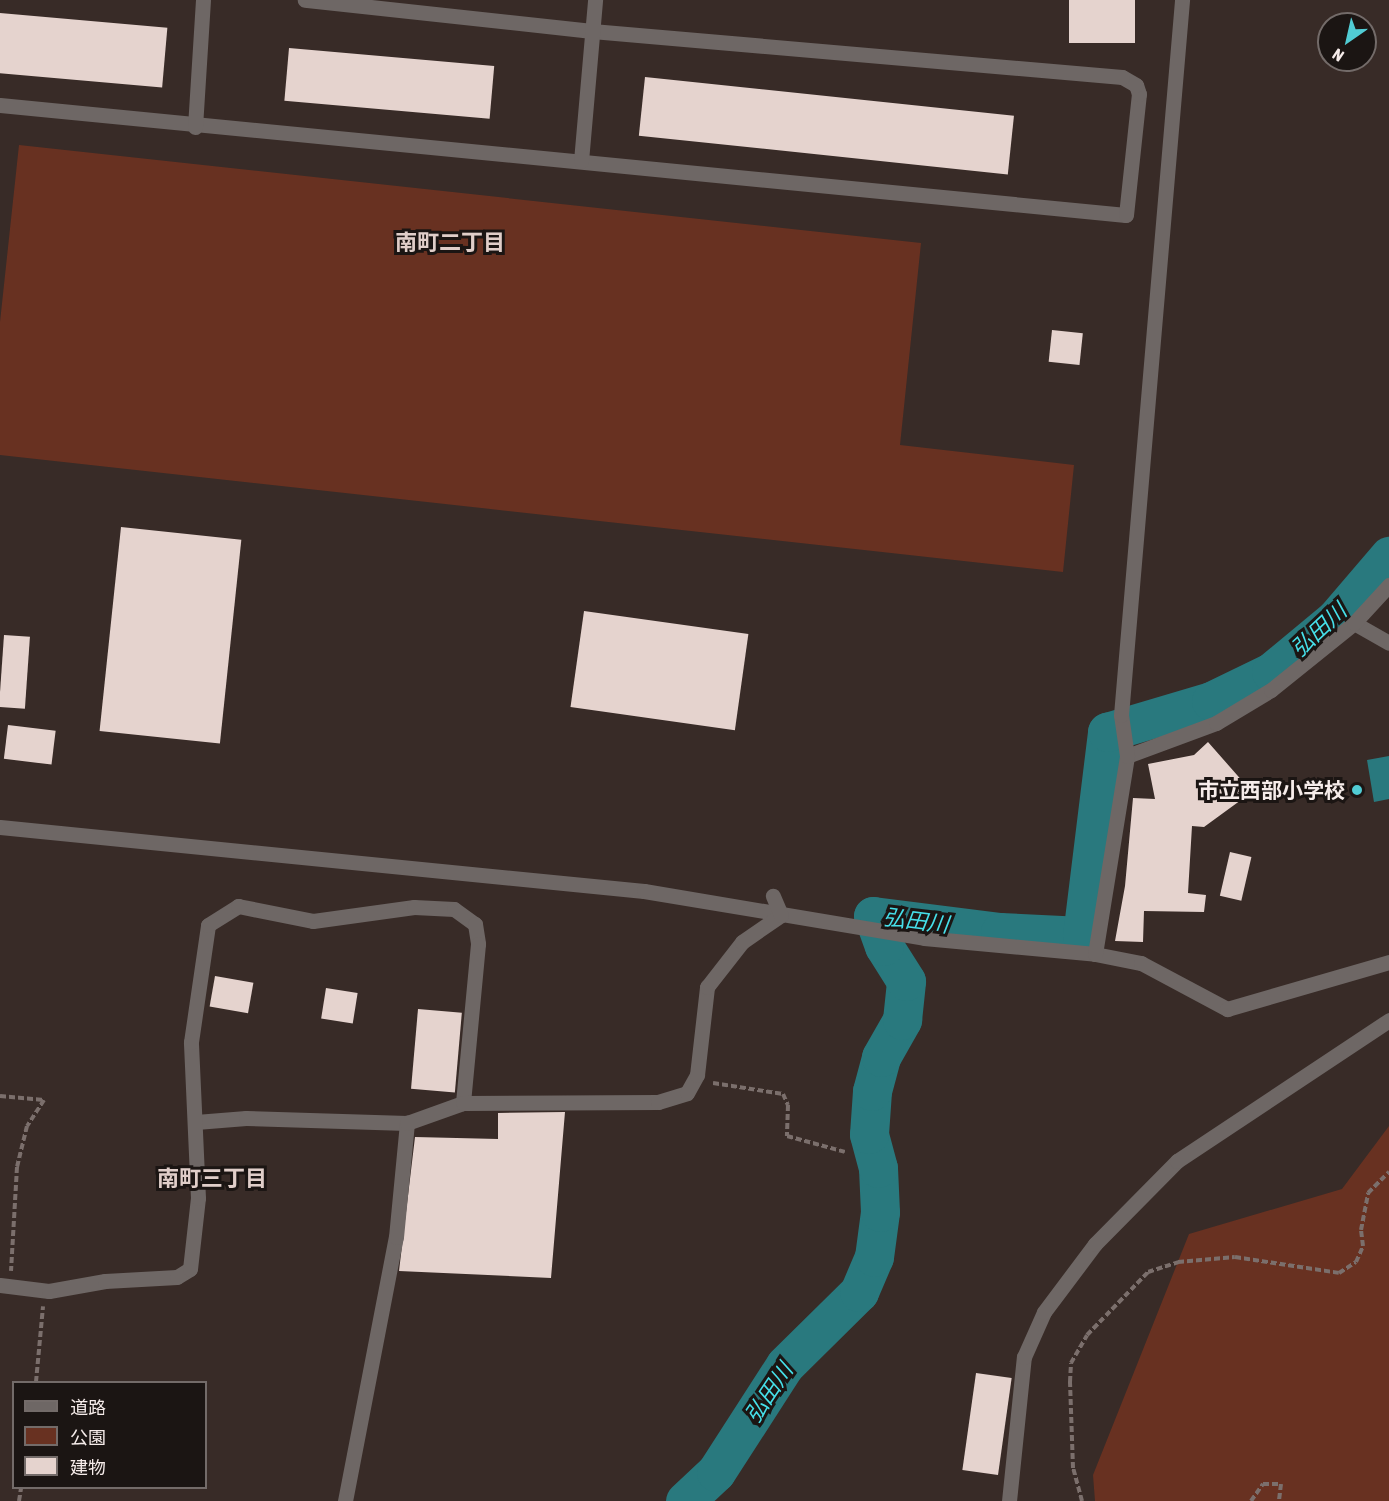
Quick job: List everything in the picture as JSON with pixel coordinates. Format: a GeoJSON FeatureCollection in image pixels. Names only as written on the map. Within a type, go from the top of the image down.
{"type":"FeatureCollection","features":[{"type":"Feature","properties":{"kind":"street"},"geometry":{"type":"LineString","coordinates":[[195,127],[203,0]]}},
{"type":"Feature","properties":{"kind":"street"},"geometry":{"type":"LineString","coordinates":[[0,105],[195,127],[581,161],[1126,215],[1139,94],[1136,85],[1122,76],[592,31],[304,0]]}},
{"type":"Feature","properties":{"kind":"street"},"geometry":{"type":"LineString","coordinates":[[581,161],[595,0]]}},
{"type":"Feature","properties":{"kind":"street"},"geometry":{"type":"LineString","coordinates":[[1095,954],[1126,750],[1121,715],[1182,0]]}},
{"type":"Feature","properties":{"kind":"street"},"geometry":{"type":"LineString","coordinates":[[1126,750],[1216,723],[1262,696],[1354,623],[1389,585]]}},
{"type":"Feature","properties":{"kind":"street"},"geometry":{"type":"LineString","coordinates":[[1354,623],[1389,643]]}},
{"type":"Feature","properties":{"kind":"street"},"geometry":{"type":"LineString","coordinates":[[0,827],[644,891],[781,915],[985,946],[1095,954],[1142,963],[1227,1009],[1389,962]]}},
{"type":"Feature","properties":{"kind":"street"},"geometry":{"type":"LineString","coordinates":[[773,896],[781,915]]}},
{"type":"Feature","properties":{"kind":"street"},"geometry":{"type":"LineString","coordinates":[[0,1285],[43,1291],[105,1281],[177,1278],[190,1269],[198,1198],[191,1042],[208,925],[238,906],[313,921],[414,907],[454,909],[475,924],[478,944],[463,1103]]}},
{"type":"Feature","properties":{"kind":"street"},"geometry":{"type":"LineString","coordinates":[[196,1122],[246,1118],[407,1123],[463,1103],[658,1102],[687,1093],[694,1080],[707,987],[742,942],[781,915]]}},
{"type":"Feature","properties":{"kind":"street"},"geometry":{"type":"LineString","coordinates":[[1009,1501],[1024,1358],[1044,1312],[1095,1244],[1177,1161],[1389,1020]]}},
{"type":"Feature","properties":{"kind":"street"},"geometry":{"type":"LineString","coordinates":[[345,1501],[396,1237],[407,1123]]}},
{"type":"Feature","properties":{"kind":"path"},"geometry":{"type":"LineString","coordinates":[[694,1080],[783,1094],[788,1104],[787,1137],[845,1152]]}},
{"type":"Feature","properties":{"kind":"path"},"geometry":{"type":"LineString","coordinates":[[0,1096],[45,1100],[27,1126],[17,1167],[16,1223],[9,1250],[10,1271],[24,1289]]}},
{"type":"Feature","properties":{"kind":"path"},"geometry":{"type":"LineString","coordinates":[[1082,1501],[1073,1467],[1070,1382],[1071,1363],[1087,1335],[1148,1272],[1178,1262],[1235,1257],[1339,1273],[1356,1262],[1363,1246],[1361,1230],[1368,1193],[1389,1172]]}},
{"type":"Feature","properties":{"kind":"path"},"geometry":{"type":"LineString","coordinates":[[36,1381],[44,1329],[43,1291]]}},
{"type":"Feature","properties":{"kind":"path"},"geometry":{"type":"LineString","coordinates":[[1251,1501],[1263,1484],[1281,1484],[1279,1501]]}},
{"type":"Feature","properties":{"kind":"green space"},"geometry":{"type":"Polygon","coordinates":[[[19,145],[921,243],[900,445],[1074,465],[1063,572],[0,455],[0,322],[19,145]]]}},
{"type":"Feature","properties":{"kind":"green space"},"geometry":{"type":"Polygon","coordinates":[[[1389,1126],[1389,1501],[1095,1501],[1093,1475],[1189,1234],[1342,1189],[1389,1126]]]}},
{"type":"Feature","properties":{"kind":"water"},"geometry":{"type":"Polygon","coordinates":[[[1389,756],[1389,799],[1374,802],[1367,760],[1389,756]]]}},
{"type":"Feature","properties":{"kind":"building"},"geometry":{"type":"Polygon","coordinates":[[[1069,0],[1135,0],[1135,43],[1069,43],[1069,0]]]}},
{"type":"Feature","properties":{"kind":"building"},"geometry":{"type":"Polygon","coordinates":[[[0,13],[167,28],[162,87],[0,73],[0,13]]]}},
{"type":"Feature","properties":{"kind":"building"},"geometry":{"type":"Polygon","coordinates":[[[289,48],[494,66],[490,119],[284,101],[289,48]]]}},
{"type":"Feature","properties":{"kind":"building"},"geometry":{"type":"Polygon","coordinates":[[[645,77],[1014,116],[1008,174],[639,136],[645,77]]]}},
{"type":"Feature","properties":{"kind":"building"},"geometry":{"type":"Polygon","coordinates":[[[1052,330],[1083,333],[1079,365],[1049,362],[1052,330]]]}},
{"type":"Feature","properties":{"kind":"building"},"geometry":{"type":"Polygon","coordinates":[[[121,527],[241,540],[220,744],[100,731],[121,527]]]}},
{"type":"Feature","properties":{"kind":"building"},"geometry":{"type":"Polygon","coordinates":[[[584,611],[748,634],[735,730],[571,707],[584,611]]]}},
{"type":"Feature","properties":{"kind":"building"},"geometry":{"type":"Polygon","coordinates":[[[4,635],[30,637],[25,709],[0,707],[4,635]]]}},
{"type":"Feature","properties":{"kind":"building"},"geometry":{"type":"Polygon","coordinates":[[[8,725],[56,731],[51,765],[4,759],[8,725]]]}},
{"type":"Feature","properties":{"kind":"building"},"geometry":{"type":"Polygon","coordinates":[[[1208,742],[1252,792],[1204,827],[1192,826],[1188,893],[1206,895],[1204,912],[1144,911],[1143,942],[1115,941],[1125,886],[1133,798],[1155,799],[1148,764],[1194,755],[1208,742]]]}},
{"type":"Feature","properties":{"kind":"building"},"geometry":{"type":"Polygon","coordinates":[[[1230,852],[1251,857],[1241,901],[1220,896],[1230,852]]]}},
{"type":"Feature","properties":{"kind":"building"},"geometry":{"type":"Polygon","coordinates":[[[215,976],[253,983],[248,1013],[210,1007],[215,976]]]}},
{"type":"Feature","properties":{"kind":"building"},"geometry":{"type":"Polygon","coordinates":[[[326,988],[358,993],[353,1024],[321,1019],[326,988]]]}},
{"type":"Feature","properties":{"kind":"building"},"geometry":{"type":"Polygon","coordinates":[[[418,1009],[462,1013],[455,1093],[411,1089],[418,1009]]]}},
{"type":"Feature","properties":{"kind":"building"},"geometry":{"type":"Polygon","coordinates":[[[565,1112],[551,1278],[399,1271],[415,1137],[498,1139],[498,1113],[565,1112]]]}},
{"type":"Feature","properties":{"kind":"building"},"geometry":{"type":"Polygon","coordinates":[[[976,1373],[1012,1378],[998,1475],[962,1470],[976,1373]]]}},
{"type":"Feature","properties":{"kind":"waterway","name":"弘田川"},"geometry":{"type":"LineString","coordinates":[[685,1501],[716,1472],[785,1365],[859,1292],[874,1257],[880,1212],[878,1168],[869,1134],[872,1091],[881,1057],[902,1020],[906,981],[884,946],[873,916],[1000,932],[1082,936],[1107,732],[1211,701],[1271,672],[1336,618],[1389,556]]}},
{"type":"Feature","properties":{"kind":"place","name":"市立西部小学校"},"geometry":{"type":"Point","coordinates":[1357,790]}},
{"type":"Feature","properties":{"kind":"district","name":"南町二丁目"},"geometry":{"type":"Point","coordinates":[450,243]}},
{"type":"Feature","properties":{"kind":"district","name":"南町三丁目"},"geometry":{"type":"Point","coordinates":[212,1179]}}]}
